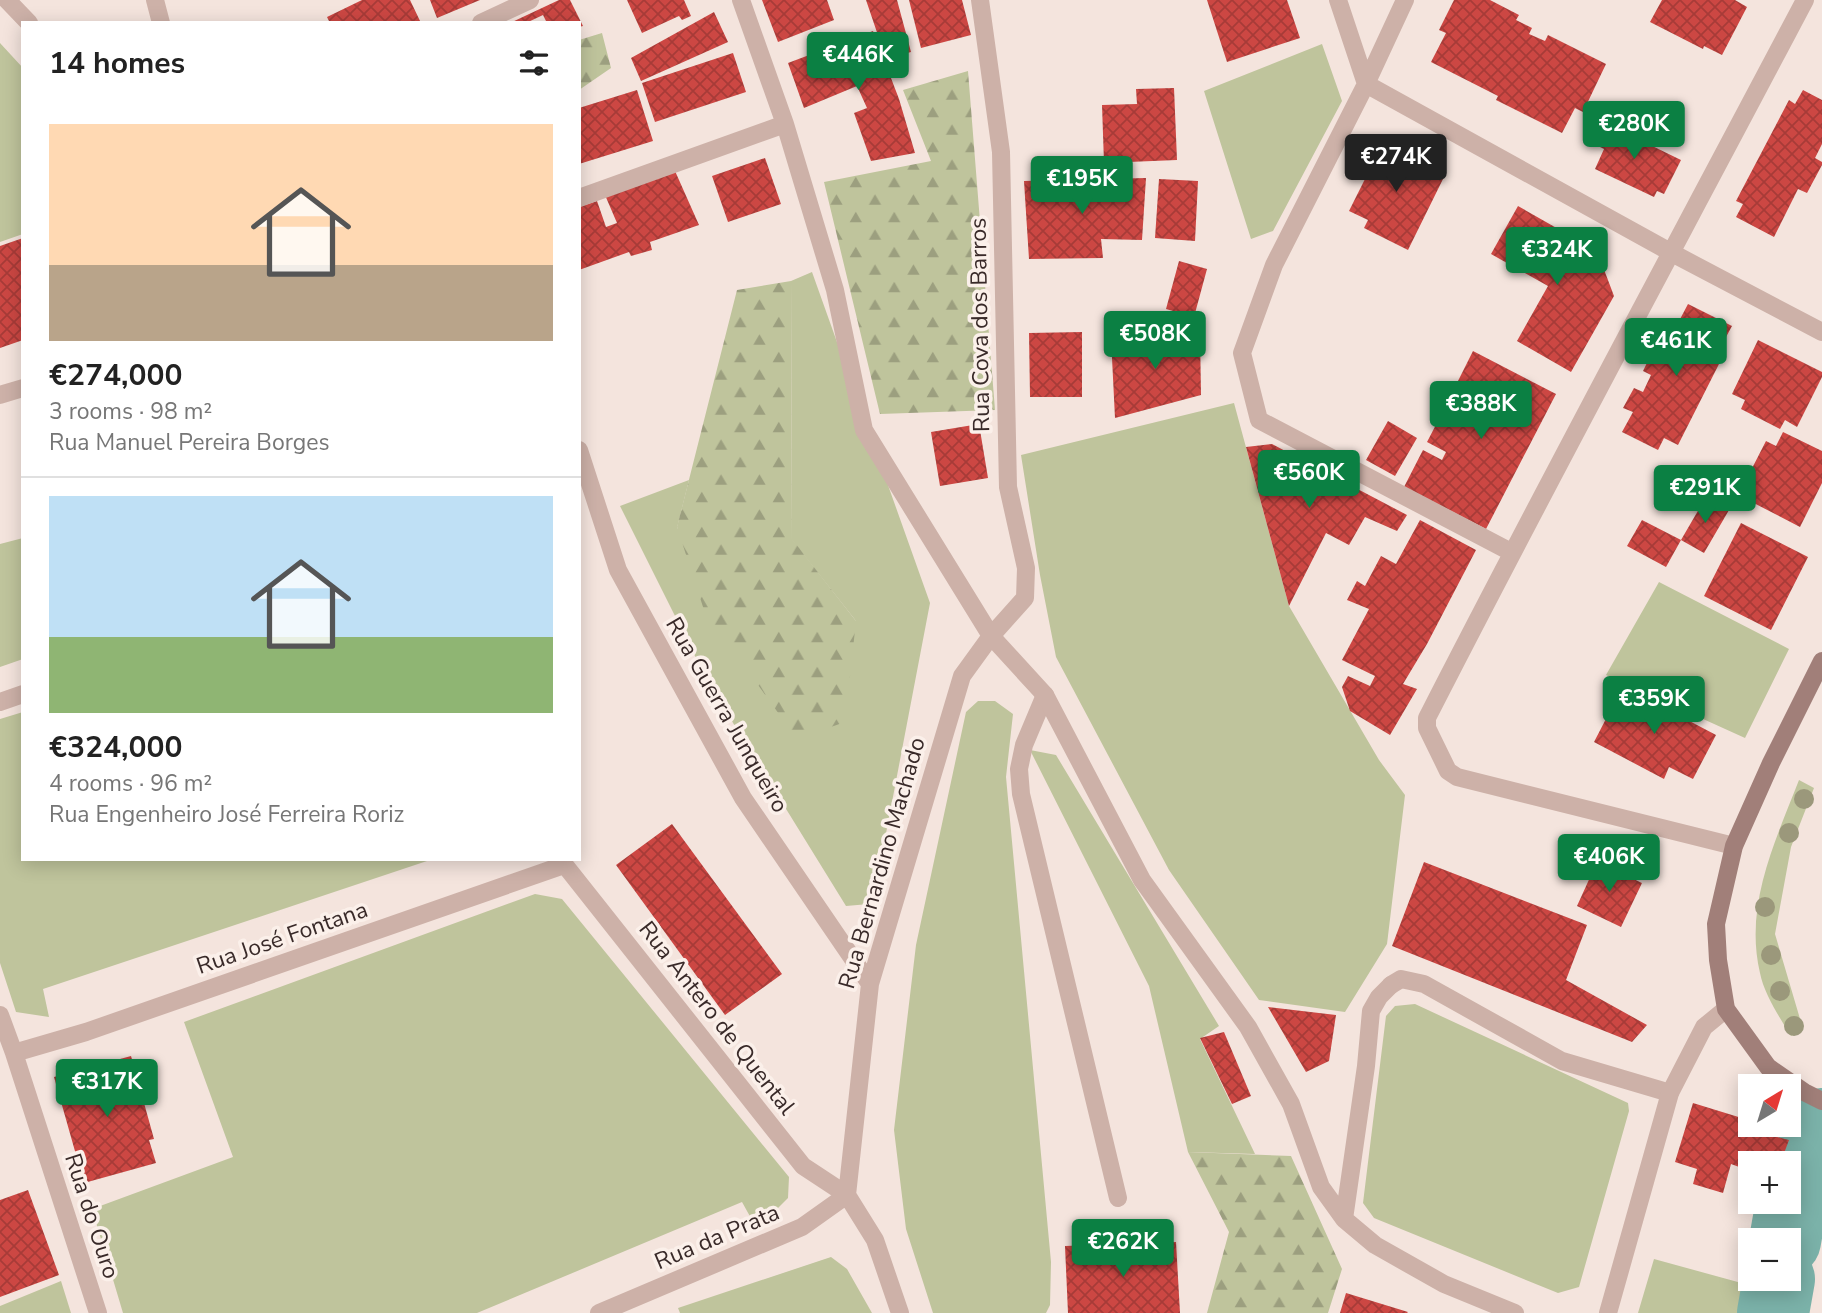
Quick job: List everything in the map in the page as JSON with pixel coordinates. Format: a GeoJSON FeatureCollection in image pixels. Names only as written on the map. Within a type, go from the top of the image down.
{"type":"FeatureCollection","features":[{"type":"Feature","properties":{"kind":"main road"},"geometry":{"type":"LineString","coordinates":[[1822,661],[1771,763],[1734,846],[1716,924],[1718,960],[1726,1009],[1768,1068],[1822,1101]]}},
{"type":"Feature","properties":{"kind":"street"},"geometry":{"type":"LineString","coordinates":[[7,0],[27,21]]}},
{"type":"Feature","properties":{"kind":"street"},"geometry":{"type":"LineString","coordinates":[[155,0],[160,21]]}},
{"type":"Feature","properties":{"kind":"street"},"geometry":{"type":"LineString","coordinates":[[485,21],[530,0]]}},
{"type":"Feature","properties":{"kind":"street"},"geometry":{"type":"LineString","coordinates":[[741,0],[785,124],[835,290],[864,430],[991,636],[1045,695],[1142,880],[1248,1027],[1291,1104],[1321,1187],[1344,1219],[1374,1245],[1432,1278],[1515,1313]]}},
{"type":"Feature","properties":{"kind":"street","name":"Rua Cova dos Barros"},"geometry":{"type":"LineString","coordinates":[[980,0],[1001,152],[1008,488],[1026,568],[1026,598],[991,636]]}},
{"type":"Feature","properties":{"kind":"street"},"geometry":{"type":"LineString","coordinates":[[1338,0],[1366,84],[1672,253],[1822,332]]}},
{"type":"Feature","properties":{"kind":"street"},"geometry":{"type":"LineString","coordinates":[[1405,0],[1366,84],[1274,265],[1242,353],[1259,419],[1511,552]]}},
{"type":"Feature","properties":{"kind":"street"},"geometry":{"type":"LineString","coordinates":[[1734,846],[1457,777],[1448,771],[1427,728],[1427,718],[1511,552],[1805,0]]}},
{"type":"Feature","properties":{"kind":"street"},"geometry":{"type":"LineString","coordinates":[[581,197],[785,124]]}},
{"type":"Feature","properties":{"kind":"street"},"geometry":{"type":"LineString","coordinates":[[0,395],[21,389]]}},
{"type":"Feature","properties":{"kind":"street","name":"Rua Guerra Junqueiro"},"geometry":{"type":"LineString","coordinates":[[581,456],[618,570],[743,798],[870,984]]}},
{"type":"Feature","properties":{"kind":"street","name":"Rua Bernardino Machado"},"geometry":{"type":"LineString","coordinates":[[848,1195],[870,984],[962,676],[991,636]]}},
{"type":"Feature","properties":{"kind":"street"},"geometry":{"type":"LineString","coordinates":[[0,702],[21,695]]}},
{"type":"Feature","properties":{"kind":"street"},"geometry":{"type":"LineString","coordinates":[[1045,695],[1024,744],[1019,769],[1021,794],[1118,1198]]}},
{"type":"Feature","properties":{"kind":"street","name":"Rua José Fontana"},"geometry":{"type":"LineString","coordinates":[[15,1053],[86,1032],[562,862]]}},
{"type":"Feature","properties":{"kind":"street","name":"Rua Antero de Quental"},"geometry":{"type":"LineString","coordinates":[[562,862],[803,1166],[848,1195]]}},
{"type":"Feature","properties":{"kind":"street"},"geometry":{"type":"LineString","coordinates":[[1344,1219],[1366,1066],[1371,1011],[1379,997],[1401,979],[1424,984],[1562,1061],[1670,1093]]}},
{"type":"Feature","properties":{"kind":"street"},"geometry":{"type":"LineString","coordinates":[[1608,1313],[1670,1093],[1704,1027],[1726,1009]]}},
{"type":"Feature","properties":{"kind":"street","name":"Rua do Ouro"},"geometry":{"type":"LineString","coordinates":[[0,1015],[15,1053],[98,1313]]}},
{"type":"Feature","properties":{"kind":"street"},"geometry":{"type":"LineString","coordinates":[[848,1195],[875,1240],[900,1313]]}},
{"type":"Feature","properties":{"kind":"street","name":"Rua da Prata"},"geometry":{"type":"LineString","coordinates":[[599,1313],[802,1227],[848,1195]]}},
{"type":"Feature","properties":{"kind":"green space"},"geometry":{"type":"Polygon","coordinates":[[[602,33],[611,68],[581,89],[581,39],[602,33]]]}},
{"type":"Feature","properties":{"kind":"green space"},"geometry":{"type":"Polygon","coordinates":[[[0,43],[21,66],[21,235],[0,242],[0,43]]]}},
{"type":"Feature","properties":{"kind":"green space"},"geometry":{"type":"Polygon","coordinates":[[[1322,44],[1342,101],[1273,231],[1251,239],[1204,91],[1322,44]]]}},
{"type":"Feature","properties":{"kind":"green space"},"geometry":{"type":"Polygon","coordinates":[[[968,71],[995,410],[880,414],[824,182],[931,161],[903,90],[968,71]]]}},
{"type":"Feature","properties":{"kind":"green space"},"geometry":{"type":"Polygon","coordinates":[[[812,272],[930,603],[875,891],[869,904],[846,906],[709,684],[620,506],[689,480],[677,528],[856,621],[792,540],[791,281],[812,272]]]}},
{"type":"Feature","properties":{"kind":"green space"},"geometry":{"type":"Polygon","coordinates":[[[791,281],[792,539],[856,621],[845,722],[797,739],[704,610],[677,527],[737,290],[791,281]]]}},
{"type":"Feature","properties":{"kind":"green space"},"geometry":{"type":"Polygon","coordinates":[[[1234,403],[1289,606],[1379,760],[1405,795],[1387,944],[1345,1012],[1259,1000],[1169,870],[1056,657],[1040,575],[1021,455],[1234,403]]]}},
{"type":"Feature","properties":{"kind":"green space"},"geometry":{"type":"Polygon","coordinates":[[[21,539],[21,660],[0,667],[0,544],[21,539]]]}},
{"type":"Feature","properties":{"kind":"green space"},"geometry":{"type":"Polygon","coordinates":[[[1659,582],[1789,649],[1745,738],[1606,675],[1659,582]]]}},
{"type":"Feature","properties":{"kind":"green space"},"geometry":{"type":"Polygon","coordinates":[[[978,701],[995,701],[1013,714],[1006,777],[1051,1262],[1050,1305],[1046,1313],[933,1313],[906,1229],[894,1130],[916,945],[966,712],[978,701]]]}},
{"type":"Feature","properties":{"kind":"green space"},"geometry":{"type":"Polygon","coordinates":[[[21,713],[21,861],[427,861],[43,989],[49,1017],[16,1012],[0,963],[0,719],[21,713]]]}},
{"type":"Feature","properties":{"kind":"green space"},"geometry":{"type":"Polygon","coordinates":[[[1030,750],[1056,755],[1219,1026],[1200,1039],[1255,1154],[1188,1152],[1149,986],[1030,750]]]}},
{"type":"Feature","properties":{"kind":"green space"},"geometry":{"type":"Polygon","coordinates":[[[1799,780],[1814,788],[1791,847],[1775,934],[1803,1029],[1791,1036],[1762,981],[1756,948],[1756,923],[1764,874],[1799,780]]]}},
{"type":"Feature","properties":{"kind":"green space"},"geometry":{"type":"Polygon","coordinates":[[[535,894],[562,899],[789,1177],[788,1198],[757,1229],[742,1202],[477,1313],[123,1313],[92,1209],[233,1157],[184,1022],[535,894]]]}},
{"type":"Feature","properties":{"kind":"green space"},"geometry":{"type":"Polygon","coordinates":[[[1415,1004],[1628,1103],[1629,1111],[1579,1287],[1558,1293],[1374,1218],[1363,1203],[1386,1016],[1395,1006],[1415,1004]]]}},
{"type":"Feature","properties":{"kind":"green space"},"geometry":{"type":"Polygon","coordinates":[[[1801,1136],[1822,1146],[1822,1182],[1808,1209],[1801,1245],[1801,1228],[1766,1228],[1771,1214],[1801,1214],[1801,1151],[1792,1151],[1797,1138],[1801,1136]]]}},
{"type":"Feature","properties":{"kind":"green space"},"geometry":{"type":"Polygon","coordinates":[[[1188,1152],[1291,1156],[1342,1269],[1328,1313],[1207,1313],[1229,1232],[1188,1152]]]}},
{"type":"Feature","properties":{"kind":"green space"},"geometry":{"type":"Polygon","coordinates":[[[831,1257],[847,1269],[872,1313],[680,1313],[678,1308],[831,1257]]]}},
{"type":"Feature","properties":{"kind":"green space"},"geometry":{"type":"Polygon","coordinates":[[[1654,1259],[1738,1282],[1738,1291],[1792,1291],[1788,1313],[1638,1313],[1654,1259]]]}},
{"type":"Feature","properties":{"kind":"green space"},"geometry":{"type":"Polygon","coordinates":[[[61,1281],[71,1313],[0,1313],[0,1306],[61,1281]]]}},
{"type":"Feature","properties":{"kind":"building"},"geometry":{"type":"Polygon","coordinates":[[[362,0],[410,0],[420,21],[329,21],[327,17],[362,0]]]}},
{"type":"Feature","properties":{"kind":"building"},"geometry":{"type":"Polygon","coordinates":[[[430,0],[480,0],[437,18],[430,0]]]}},
{"type":"Feature","properties":{"kind":"building"},"geometry":{"type":"Polygon","coordinates":[[[559,0],[570,0],[580,21],[546,21],[543,15],[530,21],[514,21],[559,0]]]}},
{"type":"Feature","properties":{"kind":"building"},"geometry":{"type":"Polygon","coordinates":[[[627,0],[684,0],[691,16],[682,20],[679,16],[642,33],[627,0]]]}},
{"type":"Feature","properties":{"kind":"building"},"geometry":{"type":"Polygon","coordinates":[[[762,0],[827,0],[834,20],[778,42],[762,0]]]}},
{"type":"Feature","properties":{"kind":"building"},"geometry":{"type":"Polygon","coordinates":[[[866,0],[897,0],[911,52],[886,59],[866,0]]]}},
{"type":"Feature","properties":{"kind":"building"},"geometry":{"type":"Polygon","coordinates":[[[909,0],[962,0],[971,35],[921,48],[909,0]]]}},
{"type":"Feature","properties":{"kind":"building"},"geometry":{"type":"Polygon","coordinates":[[[1207,0],[1287,0],[1300,38],[1227,62],[1207,0]]]}},
{"type":"Feature","properties":{"kind":"building"},"geometry":{"type":"Polygon","coordinates":[[[1454,0],[1490,0],[1519,15],[1516,20],[1532,28],[1529,34],[1545,41],[1548,35],[1606,64],[1583,112],[1575,108],[1562,133],[1496,100],[1498,96],[1431,62],[1446,33],[1439,30],[1454,0]]]}},
{"type":"Feature","properties":{"kind":"building"},"geometry":{"type":"Polygon","coordinates":[[[1662,0],[1735,0],[1747,7],[1722,55],[1704,46],[1703,49],[1650,22],[1662,0]]]}},
{"type":"Feature","properties":{"kind":"building"},"geometry":{"type":"Polygon","coordinates":[[[714,12],[728,42],[641,81],[631,58],[714,12]]]}},
{"type":"Feature","properties":{"kind":"building"},"geometry":{"type":"Polygon","coordinates":[[[873,31],[899,99],[915,153],[871,161],[854,113],[867,108],[857,86],[804,108],[788,63],[873,31]]]}},
{"type":"Feature","properties":{"kind":"building"},"geometry":{"type":"Polygon","coordinates":[[[733,53],[746,92],[655,122],[642,83],[733,53]]]}},
{"type":"Feature","properties":{"kind":"building"},"geometry":{"type":"Polygon","coordinates":[[[1174,88],[1177,160],[1104,163],[1102,105],[1137,104],[1136,89],[1174,88]]]}},
{"type":"Feature","properties":{"kind":"building"},"geometry":{"type":"Polygon","coordinates":[[[637,90],[653,141],[581,163],[581,107],[637,90]]]}},
{"type":"Feature","properties":{"kind":"building"},"geometry":{"type":"Polygon","coordinates":[[[1803,90],[1822,100],[1822,144],[1815,158],[1822,162],[1822,165],[1807,193],[1798,189],[1774,237],[1736,217],[1743,204],[1736,201],[1789,100],[1795,104],[1803,90]]]}},
{"type":"Feature","properties":{"kind":"building"},"geometry":{"type":"Polygon","coordinates":[[[1603,122],[1681,160],[1664,194],[1657,191],[1654,197],[1595,169],[1604,149],[1592,143],[1603,122]]]}},
{"type":"Feature","properties":{"kind":"building"},"geometry":{"type":"Polygon","coordinates":[[[1386,137],[1428,157],[1422,168],[1443,179],[1408,250],[1364,228],[1368,220],[1349,211],[1386,137]]]}},
{"type":"Feature","properties":{"kind":"building"},"geometry":{"type":"Polygon","coordinates":[[[765,158],[781,204],[728,222],[712,176],[765,158]]]}},
{"type":"Feature","properties":{"kind":"building"},"geometry":{"type":"Polygon","coordinates":[[[675,171],[699,225],[650,242],[652,250],[631,256],[629,252],[581,269],[581,206],[597,201],[606,227],[617,223],[605,195],[675,171]]]}},
{"type":"Feature","properties":{"kind":"building"},"geometry":{"type":"Polygon","coordinates":[[[1146,178],[1142,240],[1101,239],[1103,258],[1029,259],[1024,181],[1146,178]]]}},
{"type":"Feature","properties":{"kind":"building"},"geometry":{"type":"Polygon","coordinates":[[[1159,179],[1198,181],[1195,241],[1155,238],[1159,179]]]}},
{"type":"Feature","properties":{"kind":"building"},"geometry":{"type":"Polygon","coordinates":[[[1518,206],[1597,251],[1614,296],[1571,372],[1517,341],[1548,286],[1491,254],[1518,206]]]}},
{"type":"Feature","properties":{"kind":"building"},"geometry":{"type":"Polygon","coordinates":[[[21,239],[21,341],[0,348],[0,246],[21,239]]]}},
{"type":"Feature","properties":{"kind":"building"},"geometry":{"type":"Polygon","coordinates":[[[1179,261],[1207,269],[1194,317],[1166,309],[1179,261]]]}},
{"type":"Feature","properties":{"kind":"building"},"geometry":{"type":"Polygon","coordinates":[[[1688,304],[1732,326],[1713,361],[1719,364],[1678,445],[1664,438],[1658,450],[1622,432],[1633,412],[1623,408],[1634,388],[1643,392],[1651,375],[1643,371],[1669,318],[1678,323],[1688,304]]]}},
{"type":"Feature","properties":{"kind":"building"},"geometry":{"type":"Polygon","coordinates":[[[1082,332],[1082,397],[1030,397],[1029,333],[1082,332]]]}},
{"type":"Feature","properties":{"kind":"building"},"geometry":{"type":"Polygon","coordinates":[[[1200,334],[1201,395],[1115,418],[1111,338],[1200,334]]]}},
{"type":"Feature","properties":{"kind":"building"},"geometry":{"type":"Polygon","coordinates":[[[1758,340],[1822,372],[1797,427],[1785,420],[1780,429],[1741,409],[1745,400],[1732,394],[1758,340]]]}},
{"type":"Feature","properties":{"kind":"building"},"geometry":{"type":"Polygon","coordinates":[[[1473,351],[1556,394],[1486,529],[1404,487],[1423,450],[1442,460],[1446,452],[1427,442],[1452,394],[1471,404],[1475,395],[1456,385],[1473,351]]]}},
{"type":"Feature","properties":{"kind":"building"},"geometry":{"type":"Polygon","coordinates":[[[1388,421],[1417,438],[1395,476],[1366,460],[1388,421]]]}},
{"type":"Feature","properties":{"kind":"building"},"geometry":{"type":"Polygon","coordinates":[[[979,424],[988,478],[940,486],[931,432],[979,424]]]}},
{"type":"Feature","properties":{"kind":"building"},"geometry":{"type":"Polygon","coordinates":[[[1783,432],[1822,451],[1822,483],[1800,527],[1748,500],[1755,486],[1745,482],[1766,441],[1776,446],[1783,432]]]}},
{"type":"Feature","properties":{"kind":"building"},"geometry":{"type":"Polygon","coordinates":[[[1272,444],[1407,515],[1397,531],[1365,517],[1349,545],[1326,533],[1289,606],[1246,447],[1272,444]]]}},
{"type":"Feature","properties":{"kind":"building"},"geometry":{"type":"Polygon","coordinates":[[[1706,497],[1729,510],[1704,553],[1681,540],[1706,497]]]}},
{"type":"Feature","properties":{"kind":"building"},"geometry":{"type":"Polygon","coordinates":[[[1420,520],[1476,550],[1403,684],[1417,689],[1390,735],[1350,711],[1342,687],[1348,676],[1370,686],[1375,676],[1342,660],[1369,609],[1347,600],[1357,581],[1365,586],[1381,556],[1396,564],[1420,520]]]}},
{"type":"Feature","properties":{"kind":"building"},"geometry":{"type":"Polygon","coordinates":[[[1642,520],[1681,540],[1666,567],[1627,546],[1642,520]]]}},
{"type":"Feature","properties":{"kind":"building"},"geometry":{"type":"Polygon","coordinates":[[[1741,523],[1808,557],[1771,630],[1704,596],[1741,523]]]}},
{"type":"Feature","properties":{"kind":"building"},"geometry":{"type":"Polygon","coordinates":[[[1623,686],[1716,735],[1693,779],[1669,767],[1664,779],[1594,742],[1623,686]]]}},
{"type":"Feature","properties":{"kind":"building"},"geometry":{"type":"Polygon","coordinates":[[[672,824],[782,974],[725,1015],[616,865],[672,824]]]}},
{"type":"Feature","properties":{"kind":"building"},"geometry":{"type":"Polygon","coordinates":[[[1424,862],[1587,925],[1566,980],[1647,1025],[1632,1042],[1392,946],[1424,862]]]}},
{"type":"Feature","properties":{"kind":"building"},"geometry":{"type":"Polygon","coordinates":[[[1597,862],[1642,883],[1621,927],[1577,906],[1597,862]]]}},
{"type":"Feature","properties":{"kind":"building"},"geometry":{"type":"Polygon","coordinates":[[[1268,1007],[1336,1015],[1329,1061],[1306,1072],[1268,1007]]]}},
{"type":"Feature","properties":{"kind":"building"},"geometry":{"type":"Polygon","coordinates":[[[1224,1032],[1251,1096],[1232,1104],[1200,1038],[1224,1032]]]}},
{"type":"Feature","properties":{"kind":"building"},"geometry":{"type":"Polygon","coordinates":[[[131,1056],[154,1139],[149,1140],[156,1163],[84,1183],[54,1077],[131,1056]]]}},
{"type":"Feature","properties":{"kind":"building"},"geometry":{"type":"Polygon","coordinates":[[[1693,1103],[1738,1117],[1738,1138],[1789,1140],[1785,1151],[1738,1151],[1738,1167],[1731,1164],[1723,1193],[1693,1184],[1697,1169],[1675,1162],[1693,1103]]]}},
{"type":"Feature","properties":{"kind":"building"},"geometry":{"type":"Polygon","coordinates":[[[28,1190],[59,1275],[0,1297],[0,1200],[28,1190]]]}},
{"type":"Feature","properties":{"kind":"building"},"geometry":{"type":"Polygon","coordinates":[[[1176,1242],[1180,1313],[1068,1313],[1065,1246],[1176,1242]]]}},
{"type":"Feature","properties":{"kind":"building"},"geometry":{"type":"Polygon","coordinates":[[[1346,1293],[1408,1312],[1340,1313],[1346,1293]]]}},
{"type":"Feature","properties":{"kind":"waterway"},"geometry":{"type":"LineString","coordinates":[[1787,1228],[1791,1207],[1822,1124]]}},
{"type":"Feature","properties":{"kind":"waterway"},"geometry":{"type":"LineString","coordinates":[[1773,1313],[1777,1291]]}}]}
